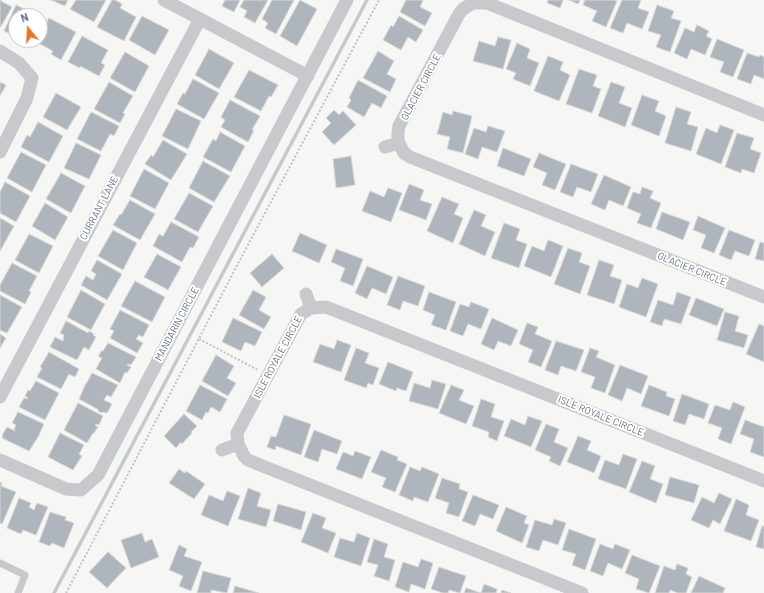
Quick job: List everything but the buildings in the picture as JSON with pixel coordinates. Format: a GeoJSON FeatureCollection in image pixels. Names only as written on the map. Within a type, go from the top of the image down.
{"type":"FeatureCollection","features":[{"type":"Feature","properties":{"kind":"street"},"geometry":{"type":"LineString","coordinates":[[164,0],[308,76]]}},
{"type":"Feature","properties":{"kind":"street","name":"MANDARIN CIRCLE"},"geometry":{"type":"LineString","coordinates":[[0,460],[66,489],[81,490],[98,475],[348,0]]}},
{"type":"Feature","properties":{"kind":"street","name":"GLACIER CIRCLE"},"geometry":{"type":"LineString","coordinates":[[764,115],[487,3],[472,2],[459,14],[399,126],[398,132],[399,143],[404,153],[410,157],[764,297]]}},
{"type":"Feature","properties":{"kind":"street","name":"CURRANT LANE"},"geometry":{"type":"LineString","coordinates":[[0,397],[200,19]]}},
{"type":"Feature","properties":{"kind":"street"},"geometry":{"type":"LineString","coordinates":[[0,51],[20,63],[32,78],[27,98],[0,152]]}},
{"type":"Feature","properties":{"kind":"street"},"geometry":{"type":"LineString","coordinates":[[385,147],[399,143]]}},
{"type":"Feature","properties":{"kind":"street"},"geometry":{"type":"LineString","coordinates":[[306,294],[311,308]]}},
{"type":"Feature","properties":{"kind":"street","name":"ISLE ROYALE CIRCLE"},"geometry":{"type":"LineString","coordinates":[[238,444],[237,433],[298,318],[301,314],[311,308],[326,307],[764,481]]}},
{"type":"Feature","properties":{"kind":"street"},"geometry":{"type":"LineString","coordinates":[[222,450],[238,444],[240,450],[248,460],[582,593]]}},
{"type":"Feature","properties":{"kind":"lane"},"geometry":{"type":"LineString","coordinates":[[0,563],[25,575],[18,593]]}},
{"type":"Feature","properties":{"kind":"path"},"geometry":{"type":"LineString","coordinates":[[66,593],[379,0]]}},
{"type":"Feature","properties":{"kind":"path"},"geometry":{"type":"LineString","coordinates":[[199,339],[269,375]]}},
{"type":"Feature","properties":{"kind":"waterway"},"geometry":{"type":"LineString","coordinates":[[54,593],[367,0]]}}]}
